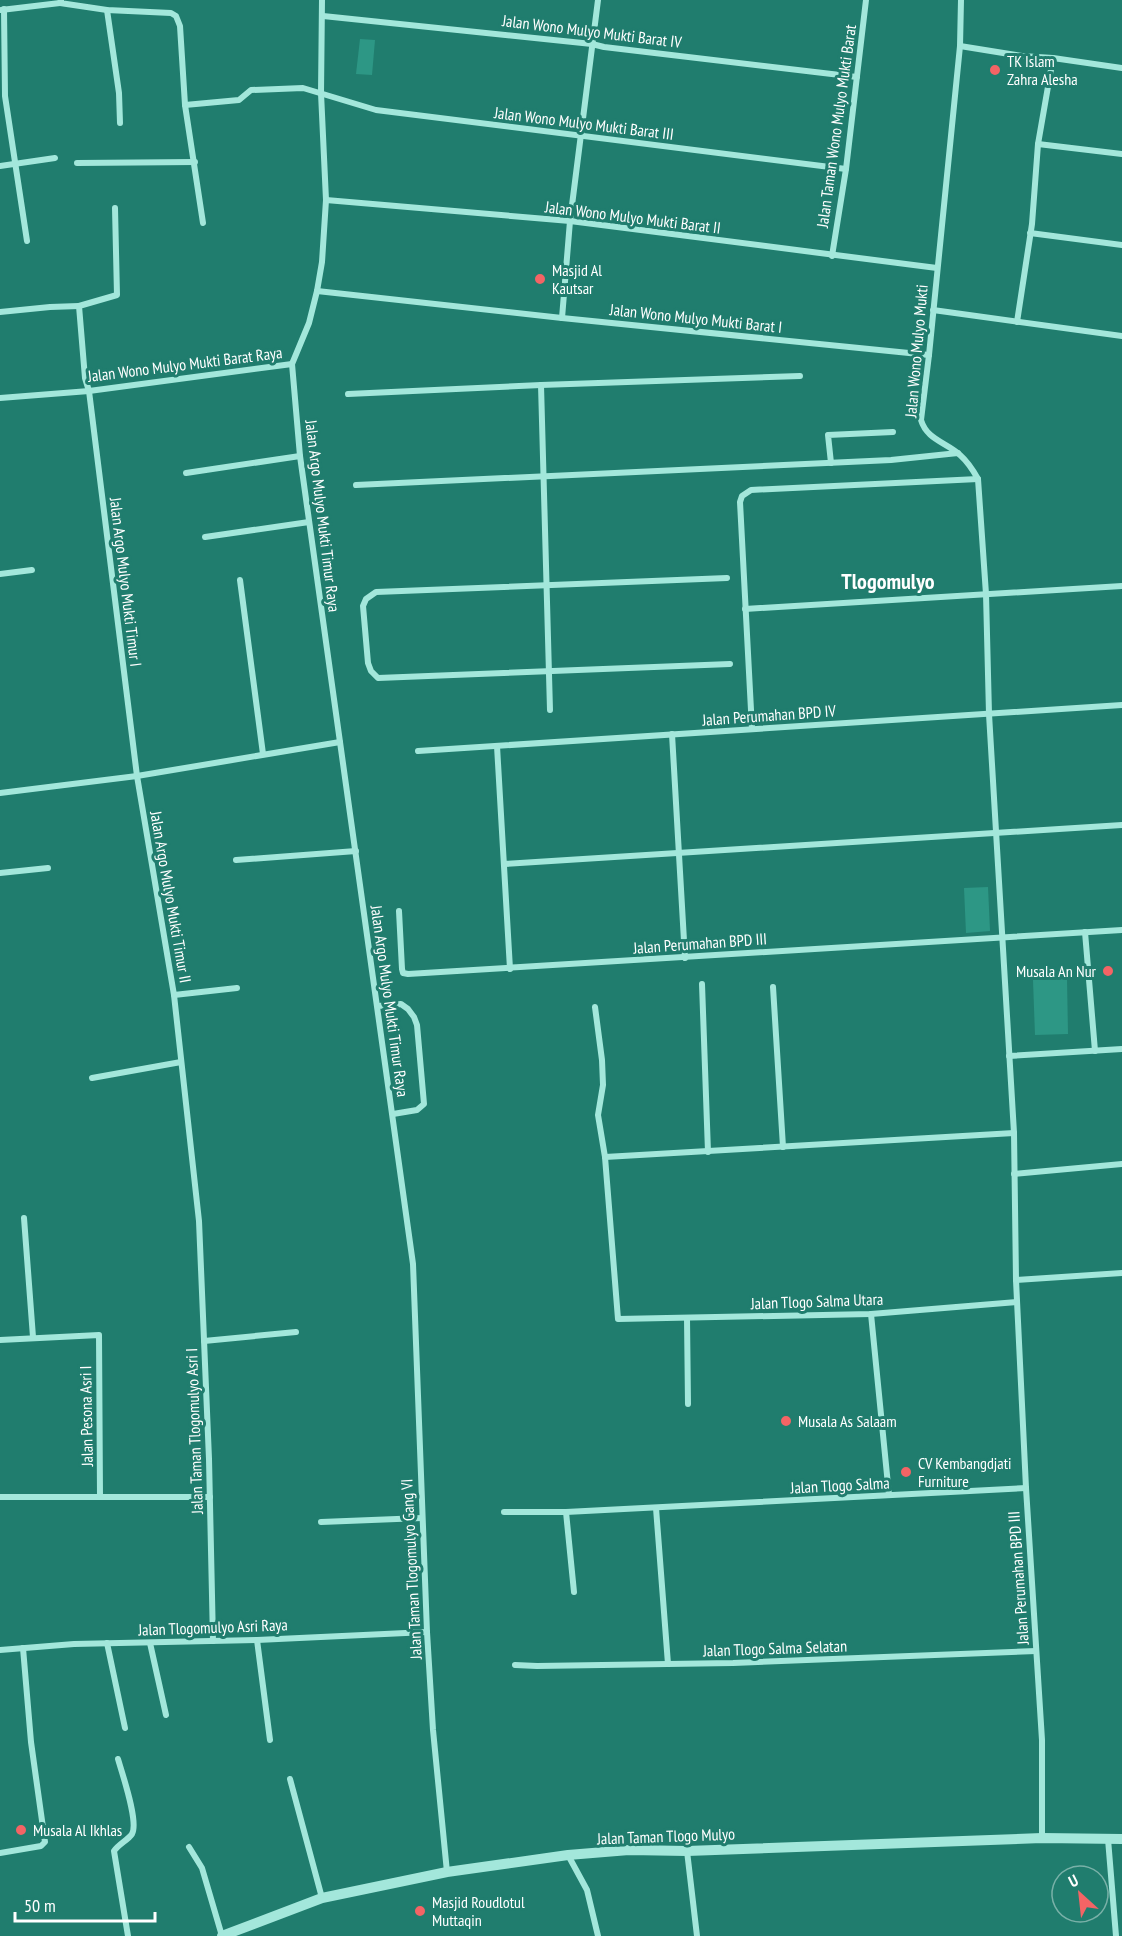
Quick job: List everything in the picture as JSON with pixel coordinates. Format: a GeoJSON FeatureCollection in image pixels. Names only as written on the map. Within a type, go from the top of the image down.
{"type":"FeatureCollection","features":[{"type":"Feature","properties":{"kind":"street","name":"Jalan Wono Mulyo Mukti Barat Raya"},"geometry":{"type":"LineString","coordinates":[[0,398],[89,391],[292,364],[309,323],[322,262],[326,200],[321,93],[322,0]]}},
{"type":"Feature","properties":{"kind":"street"},"geometry":{"type":"LineString","coordinates":[[562,318],[579,136],[598,0]]}},
{"type":"Feature","properties":{"kind":"street","name":"Jalan Taman Wono Mulyo Mukti Barat"},"geometry":{"type":"LineString","coordinates":[[832,256],[846,169],[866,0]]}},
{"type":"Feature","properties":{"kind":"street","name":"Jalan Wono Mulyo Mukti"},"geometry":{"type":"LineString","coordinates":[[959,0],[960,46],[921,420],[923,428],[930,436],[959,453],[978,479]]}},
{"type":"Feature","properties":{"kind":"street"},"geometry":{"type":"LineString","coordinates":[[27,241],[3,96],[2,10],[61,1],[107,10],[171,13],[176,16],[180,26],[186,105],[203,223]]}},
{"type":"Feature","properties":{"kind":"street"},"geometry":{"type":"LineString","coordinates":[[107,10],[119,93],[120,123]]}},
{"type":"Feature","properties":{"kind":"street","name":"Jalan Wono Mulyo Mukti Barat IV"},"geometry":{"type":"LineString","coordinates":[[323,16],[592,44],[857,77]]}},
{"type":"Feature","properties":{"kind":"street"},"geometry":{"type":"LineString","coordinates":[[960,46],[1122,68]]}},
{"type":"Feature","properties":{"kind":"street"},"geometry":{"type":"LineString","coordinates":[[1017,322],[1030,233],[1038,144],[1053,58]]}},
{"type":"Feature","properties":{"kind":"street","name":"Jalan Wono Mulyo Mukti Barat III"},"geometry":{"type":"LineString","coordinates":[[186,105],[239,100],[251,90],[303,88],[376,110],[846,169]]}},
{"type":"Feature","properties":{"kind":"street"},"geometry":{"type":"LineString","coordinates":[[1038,144],[1122,154]]}},
{"type":"Feature","properties":{"kind":"street"},"geometry":{"type":"LineString","coordinates":[[0,166],[55,158]]}},
{"type":"Feature","properties":{"kind":"street"},"geometry":{"type":"LineString","coordinates":[[77,163],[195,162]]}},
{"type":"Feature","properties":{"kind":"street","name":"Jalan Wono Mulyo Mukti Barat II"},"geometry":{"type":"LineString","coordinates":[[326,200],[570,221],[937,268]]}},
{"type":"Feature","properties":{"kind":"street"},"geometry":{"type":"LineString","coordinates":[[0,312],[80,306],[117,295],[115,208]]}},
{"type":"Feature","properties":{"kind":"street"},"geometry":{"type":"LineString","coordinates":[[1030,233],[1122,245]]}},
{"type":"Feature","properties":{"kind":"street","name":"Jalan Wono Mulyo Mukti Barat I"},"geometry":{"type":"LineString","coordinates":[[317,291],[929,355]]}},
{"type":"Feature","properties":{"kind":"street","name":"Jalan Argo Mulyo Mukti Timur I"},"geometry":{"type":"LineString","coordinates":[[80,306],[85,378],[89,391],[137,776]]}},
{"type":"Feature","properties":{"kind":"street"},"geometry":{"type":"LineString","coordinates":[[933,310],[1122,336]]}},
{"type":"Feature","properties":{"kind":"street","name":"Jalan Argo Mulyo Mukti Timur Raya"},"geometry":{"type":"LineString","coordinates":[[292,364],[300,456],[396,1114],[413,1264]]}},
{"type":"Feature","properties":{"kind":"street"},"geometry":{"type":"LineString","coordinates":[[348,394],[800,376]]}},
{"type":"Feature","properties":{"kind":"street"},"geometry":{"type":"LineString","coordinates":[[541,385],[550,710]]}},
{"type":"Feature","properties":{"kind":"street"},"geometry":{"type":"LineString","coordinates":[[831,463],[828,435],[892,432]]}},
{"type":"Feature","properties":{"kind":"street"},"geometry":{"type":"LineString","coordinates":[[356,485],[891,460],[959,453]]}},
{"type":"Feature","properties":{"kind":"street"},"geometry":{"type":"LineString","coordinates":[[186,473],[300,456]]}},
{"type":"Feature","properties":{"kind":"street"},"geometry":{"type":"LineString","coordinates":[[752,729],[740,502],[742,496],[751,490],[978,479],[986,594],[989,714]]}},
{"type":"Feature","properties":{"kind":"street"},"geometry":{"type":"LineString","coordinates":[[205,537],[309,522]]}},
{"type":"Feature","properties":{"kind":"street"},"geometry":{"type":"LineString","coordinates":[[0,574],[32,570]]}},
{"type":"Feature","properties":{"kind":"street"},"geometry":{"type":"LineString","coordinates":[[727,578],[376,592],[366,599],[363,606],[368,663],[371,671],[378,678],[730,664]]}},
{"type":"Feature","properties":{"kind":"street"},"geometry":{"type":"LineString","coordinates":[[240,580],[263,754]]}},
{"type":"Feature","properties":{"kind":"street"},"geometry":{"type":"LineString","coordinates":[[745,609],[1122,586]]}},
{"type":"Feature","properties":{"kind":"street","name":"Jalan Perumahan BPD IV"},"geometry":{"type":"LineString","coordinates":[[418,752],[1122,705]]}},
{"type":"Feature","properties":{"kind":"street","name":"Jalan Perumahan BPD III"},"geometry":{"type":"LineString","coordinates":[[989,714],[1014,1133],[1017,1302],[1042,1740],[1042,1838]]}},
{"type":"Feature","properties":{"kind":"street"},"geometry":{"type":"LineString","coordinates":[[672,734],[685,958]]}},
{"type":"Feature","properties":{"kind":"street"},"geometry":{"type":"LineString","coordinates":[[0,793],[137,776],[340,742]]}},
{"type":"Feature","properties":{"kind":"street"},"geometry":{"type":"LineString","coordinates":[[497,746],[510,969]]}},
{"type":"Feature","properties":{"kind":"street","name":"Jalan Argo Mulyo Mukti Timur II"},"geometry":{"type":"LineString","coordinates":[[137,776],[174,995],[237,988]]}},
{"type":"Feature","properties":{"kind":"street"},"geometry":{"type":"LineString","coordinates":[[504,864],[1122,825]]}},
{"type":"Feature","properties":{"kind":"street"},"geometry":{"type":"LineString","coordinates":[[236,860],[356,851]]}},
{"type":"Feature","properties":{"kind":"street"},"geometry":{"type":"LineString","coordinates":[[0,873],[48,868]]}},
{"type":"Feature","properties":{"kind":"street","name":"Jalan Perumahan BPD III"},"geometry":{"type":"LineString","coordinates":[[399,910],[402,969],[408,974],[1002,938]]}},
{"type":"Feature","properties":{"kind":"street"},"geometry":{"type":"LineString","coordinates":[[1002,938],[1122,930]]}},
{"type":"Feature","properties":{"kind":"street"},"geometry":{"type":"LineString","coordinates":[[1085,932],[1095,1050]]}},
{"type":"Feature","properties":{"kind":"street"},"geometry":{"type":"LineString","coordinates":[[702,984],[708,1152]]}},
{"type":"Feature","properties":{"kind":"street"},"geometry":{"type":"LineString","coordinates":[[773,987],[783,1147]]}},
{"type":"Feature","properties":{"kind":"street","name":"Jalan Taman Tlogomulyo Asri I"},"geometry":{"type":"LineString","coordinates":[[174,995],[199,1221],[213,1641]]}},
{"type":"Feature","properties":{"kind":"street"},"geometry":{"type":"LineString","coordinates":[[379,1006],[401,1004],[408,1009],[417,1025],[424,1100],[422,1107],[396,1114]]}},
{"type":"Feature","properties":{"kind":"street"},"geometry":{"type":"LineString","coordinates":[[595,1007],[603,1085],[598,1115],[605,1157],[1014,1133]]}},
{"type":"Feature","properties":{"kind":"street"},"geometry":{"type":"LineString","coordinates":[[1009,1056],[1122,1049]]}},
{"type":"Feature","properties":{"kind":"street"},"geometry":{"type":"LineString","coordinates":[[92,1078],[181,1062]]}},
{"type":"Feature","properties":{"kind":"street","name":"Jalan Tlogo Salma Utara"},"geometry":{"type":"LineString","coordinates":[[605,1157],[618,1319],[871,1314],[1017,1302]]}},
{"type":"Feature","properties":{"kind":"street"},"geometry":{"type":"LineString","coordinates":[[1014,1174],[1122,1164]]}},
{"type":"Feature","properties":{"kind":"street"},"geometry":{"type":"LineString","coordinates":[[0,1340],[33,1337],[24,1218]]}},
{"type":"Feature","properties":{"kind":"street","name":"Jalan Taman Tlogomulyo Gang VI"},"geometry":{"type":"LineString","coordinates":[[413,1264],[427,1632],[433,1730],[447,1872]]}},
{"type":"Feature","properties":{"kind":"street"},"geometry":{"type":"LineString","coordinates":[[1016,1280],[1122,1273]]}},
{"type":"Feature","properties":{"kind":"street"},"geometry":{"type":"LineString","coordinates":[[871,1314],[889,1496]]}},
{"type":"Feature","properties":{"kind":"street"},"geometry":{"type":"LineString","coordinates":[[687,1318],[688,1404]]}},
{"type":"Feature","properties":{"kind":"street"},"geometry":{"type":"LineString","coordinates":[[204,1341],[296,1332]]}},
{"type":"Feature","properties":{"kind":"street","name":"Jalan Pesona Asri I"},"geometry":{"type":"LineString","coordinates":[[33,1337],[99,1335],[100,1497]]}},
{"type":"Feature","properties":{"kind":"street","name":"Jalan Tlogo Salma"},"geometry":{"type":"LineString","coordinates":[[504,1512],[656,1508],[1026,1488]]}},
{"type":"Feature","properties":{"kind":"street"},"geometry":{"type":"LineString","coordinates":[[0,1497],[210,1497]]}},
{"type":"Feature","properties":{"kind":"street"},"geometry":{"type":"LineString","coordinates":[[656,1508],[668,1664]]}},
{"type":"Feature","properties":{"kind":"street"},"geometry":{"type":"LineString","coordinates":[[566,1512],[574,1592]]}},
{"type":"Feature","properties":{"kind":"street"},"geometry":{"type":"LineString","coordinates":[[321,1522],[422,1518]]}},
{"type":"Feature","properties":{"kind":"street","name":"Jalan Tlogomulyo Asri Raya"},"geometry":{"type":"LineString","coordinates":[[0,1650],[106,1643],[258,1640],[427,1632]]}},
{"type":"Feature","properties":{"kind":"street"},"geometry":{"type":"LineString","coordinates":[[258,1640],[270,1740]]}},
{"type":"Feature","properties":{"kind":"street"},"geometry":{"type":"LineString","coordinates":[[106,1643],[125,1728]]}},
{"type":"Feature","properties":{"kind":"street"},"geometry":{"type":"LineString","coordinates":[[150,1643],[166,1715]]}},
{"type":"Feature","properties":{"kind":"street"},"geometry":{"type":"LineString","coordinates":[[0,1853],[41,1846],[45,1842],[23,1648]]}},
{"type":"Feature","properties":{"kind":"street","name":"Jalan Tlogo Salma Selatan"},"geometry":{"type":"LineString","coordinates":[[515,1665],[733,1663],[1036,1651]]}},
{"type":"Feature","properties":{"kind":"street"},"geometry":{"type":"LineString","coordinates":[[118,1759],[135,1822],[132,1834],[114,1851],[129,1936]]}},
{"type":"Feature","properties":{"kind":"street"},"geometry":{"type":"LineString","coordinates":[[290,1779],[322,1898]]}},
{"type":"Feature","properties":{"kind":"street","name":"Jalan Taman Tlogo Mulyo"},"geometry":{"type":"LineString","coordinates":[[222,1936],[322,1898],[447,1872],[568,1855],[629,1850],[687,1851],[1042,1838],[1122,1839]]}},
{"type":"Feature","properties":{"kind":"street"},"geometry":{"type":"LineString","coordinates":[[1108,1839],[1116,1936]]}},
{"type":"Feature","properties":{"kind":"street"},"geometry":{"type":"LineString","coordinates":[[189,1847],[202,1868],[222,1936]]}},
{"type":"Feature","properties":{"kind":"street"},"geometry":{"type":"LineString","coordinates":[[687,1851],[697,1936]]}},
{"type":"Feature","properties":{"kind":"street"},"geometry":{"type":"LineString","coordinates":[[568,1855],[587,1890],[598,1936]]}},
{"type":"Feature","properties":{"kind":"green space"},"geometry":{"type":"Polygon","coordinates":[[[360,39],[375,40],[372,75],[356,74],[360,39]]]}},
{"type":"Feature","properties":{"kind":"green space"},"geometry":{"type":"Polygon","coordinates":[[[988,887],[990,931],[966,933],[964,888],[988,887]]]}},
{"type":"Feature","properties":{"kind":"green space"},"geometry":{"type":"Polygon","coordinates":[[[1067,979],[1068,1034],[1035,1035],[1033,980],[1067,979]]]}},
{"type":"Feature","properties":{"kind":"place","name":"TK Islam Zahra Alesha"},"geometry":{"type":"Point","coordinates":[995,70]}},
{"type":"Feature","properties":{"kind":"place","name":"Masjid Al Kautsar"},"geometry":{"type":"Point","coordinates":[540,279]}},
{"type":"Feature","properties":{"kind":"place","name":"Musala An Nur"},"geometry":{"type":"Point","coordinates":[1108,971]}},
{"type":"Feature","properties":{"kind":"place","name":"Musala As Salaam"},"geometry":{"type":"Point","coordinates":[786,1421]}},
{"type":"Feature","properties":{"kind":"place","name":"CV Kembangdjati Furniture"},"geometry":{"type":"Point","coordinates":[906,1472]}},
{"type":"Feature","properties":{"kind":"place","name":"Musala Al Ikhlas"},"geometry":{"type":"Point","coordinates":[21,1830]}},
{"type":"Feature","properties":{"kind":"place","name":"Masjid Roudlotul Muttaqin"},"geometry":{"type":"Point","coordinates":[420,1911]}},
{"type":"Feature","properties":{"kind":"district","name":"Tlogomulyo"},"geometry":{"type":"Point","coordinates":[888,581]}}]}
